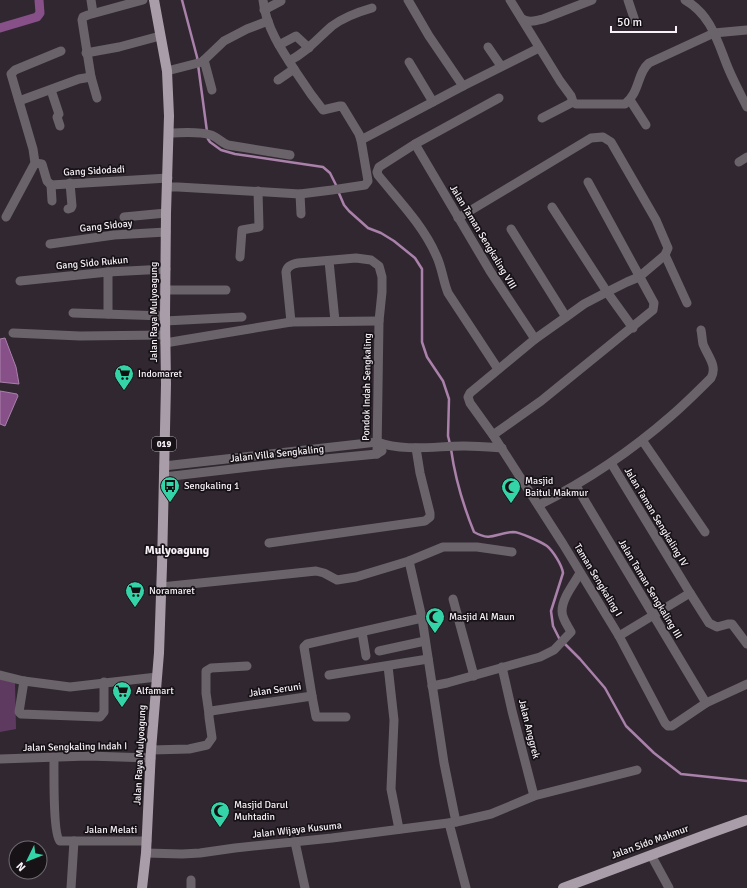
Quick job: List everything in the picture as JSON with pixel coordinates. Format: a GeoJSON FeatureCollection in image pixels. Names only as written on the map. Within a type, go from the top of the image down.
{"type":"FeatureCollection","features":[{"type":"Feature","properties":{"kind":"main road","name":"Jalan Raya Mulyoagung"},"geometry":{"type":"LineString","coordinates":[[142,888],[147,842],[151,754],[157,677],[161,587],[166,384],[166,213],[169,133],[167,70],[154,0]]}},
{"type":"Feature","properties":{"kind":"main road","name":"Jalan Sido Makmur"},"geometry":{"type":"LineString","coordinates":[[563,888],[747,820]]}},
{"type":"Feature","properties":{"kind":"street"},"geometry":{"type":"LineString","coordinates":[[91,0],[93,13]]}},
{"type":"Feature","properties":{"kind":"street"},"geometry":{"type":"LineString","coordinates":[[97,98],[86,52],[82,20],[83,17],[85,15],[143,0]]}},
{"type":"Feature","properties":{"kind":"street"},"geometry":{"type":"LineString","coordinates":[[263,0],[264,10],[279,45],[291,65],[323,110],[342,106],[363,140],[462,86],[539,48]]}},
{"type":"Feature","properties":{"kind":"street"},"geometry":{"type":"LineString","coordinates":[[408,0],[429,36],[462,86]]}},
{"type":"Feature","properties":{"kind":"street"},"geometry":{"type":"LineString","coordinates":[[510,0],[518,15],[571,96],[573,102]]}},
{"type":"Feature","properties":{"kind":"street"},"geometry":{"type":"LineString","coordinates":[[522,19],[534,22],[543,20],[592,0]]}},
{"type":"Feature","properties":{"kind":"street"},"geometry":{"type":"LineString","coordinates":[[628,0],[634,20]]}},
{"type":"Feature","properties":{"kind":"street"},"geometry":{"type":"LineString","coordinates":[[685,0],[698,8],[704,14],[747,107]]}},
{"type":"Feature","properties":{"kind":"street"},"geometry":{"type":"LineString","coordinates":[[264,10],[281,1]]}},
{"type":"Feature","properties":{"kind":"street"},"geometry":{"type":"LineString","coordinates":[[278,80],[291,65],[332,26],[344,18],[372,8]]}},
{"type":"Feature","properties":{"kind":"street"},"geometry":{"type":"LineString","coordinates":[[167,70],[200,62],[228,39],[268,21]]}},
{"type":"Feature","properties":{"kind":"street"},"geometry":{"type":"LineString","coordinates":[[542,118],[573,102],[578,104],[624,104],[630,100],[636,91],[644,68],[647,64],[714,33],[747,30]]}},
{"type":"Feature","properties":{"kind":"street"},"geometry":{"type":"LineString","coordinates":[[86,52],[113,48],[160,36]]}},
{"type":"Feature","properties":{"kind":"street"},"geometry":{"type":"LineString","coordinates":[[279,45],[296,36],[309,48]]}},
{"type":"Feature","properties":{"kind":"street"},"geometry":{"type":"LineString","coordinates":[[488,47],[501,66]]}},
{"type":"Feature","properties":{"kind":"street"},"geometry":{"type":"LineString","coordinates":[[6,218],[35,163],[33,149],[11,76],[12,72],[61,51]]}},
{"type":"Feature","properties":{"kind":"street"},"geometry":{"type":"LineString","coordinates":[[200,62],[212,90]]}},
{"type":"Feature","properties":{"kind":"street"},"geometry":{"type":"LineString","coordinates":[[410,62],[433,102]]}},
{"type":"Feature","properties":{"kind":"street"},"geometry":{"type":"LineString","coordinates":[[19,101],[91,77]]}},
{"type":"Feature","properties":{"kind":"street"},"geometry":{"type":"LineString","coordinates":[[52,90],[59,114],[57,118],[60,126]]}},
{"type":"Feature","properties":{"kind":"street"},"geometry":{"type":"LineString","coordinates":[[458,218],[587,140],[594,137],[603,137],[611,142],[656,220],[668,248],[665,255],[639,277],[584,304],[535,339],[498,369],[448,293],[444,284],[437,256],[426,236],[377,172],[379,167],[415,144],[499,98]]}},
{"type":"Feature","properties":{"kind":"street"},"geometry":{"type":"LineString","coordinates":[[630,100],[646,125]]}},
{"type":"Feature","properties":{"kind":"street"},"geometry":{"type":"LineString","coordinates":[[169,133],[213,135],[221,142],[228,145],[290,155]]}},
{"type":"Feature","properties":{"kind":"street","name":"Gang Sidodadi"},"geometry":{"type":"LineString","coordinates":[[35,163],[42,164],[47,181],[51,185],[70,183],[167,182],[178,186],[300,194],[365,185],[367,182],[363,140]]}},
{"type":"Feature","properties":{"kind":"street","name":"Jalan Taman Sengkaling VIII"},"geometry":{"type":"LineString","coordinates":[[415,144],[490,271],[535,339]]}},
{"type":"Feature","properties":{"kind":"street"},"geometry":{"type":"LineString","coordinates":[[493,434],[541,402],[633,328],[653,310],[654,303],[588,182]]}},
{"type":"Feature","properties":{"kind":"street"},"geometry":{"type":"LineString","coordinates":[[68,209],[72,207],[70,183]]}},
{"type":"Feature","properties":{"kind":"street"},"geometry":{"type":"LineString","coordinates":[[51,185],[52,201]]}},
{"type":"Feature","properties":{"kind":"street"},"geometry":{"type":"LineString","coordinates":[[240,257],[242,230],[258,227],[258,191]]}},
{"type":"Feature","properties":{"kind":"street"},"geometry":{"type":"LineString","coordinates":[[300,194],[301,214]]}},
{"type":"Feature","properties":{"kind":"street"},"geometry":{"type":"LineString","coordinates":[[552,207],[607,292],[633,328]]}},
{"type":"Feature","properties":{"kind":"street"},"geometry":{"type":"LineString","coordinates":[[124,217],[166,213]]}},
{"type":"Feature","properties":{"kind":"street"},"geometry":{"type":"LineString","coordinates":[[511,229],[566,317]]}},
{"type":"Feature","properties":{"kind":"street","name":"Gang Sidoay"},"geometry":{"type":"LineString","coordinates":[[50,244],[114,235],[166,232]]}},
{"type":"Feature","properties":{"kind":"street"},"geometry":{"type":"LineString","coordinates":[[665,255],[687,303]]}},
{"type":"Feature","properties":{"kind":"street","name":"Pondok Indah Sengkaling"},"geometry":{"type":"LineString","coordinates":[[291,322],[286,272],[288,267],[298,263],[356,258],[371,260],[376,263],[382,277],[382,299],[379,321],[377,454]]}},
{"type":"Feature","properties":{"kind":"street"},"geometry":{"type":"LineString","coordinates":[[329,261],[335,321]]}},
{"type":"Feature","properties":{"kind":"street","name":"Gang Sido Rukun"},"geometry":{"type":"LineString","coordinates":[[20,281],[108,272],[166,269]]}},
{"type":"Feature","properties":{"kind":"street"},"geometry":{"type":"LineString","coordinates":[[108,272],[108,314]]}},
{"type":"Feature","properties":{"kind":"street"},"geometry":{"type":"LineString","coordinates":[[166,290],[226,290]]}},
{"type":"Feature","properties":{"kind":"street"},"geometry":{"type":"LineString","coordinates":[[73,313],[165,318],[242,317]]}},
{"type":"Feature","properties":{"kind":"street","name":"Pondok Indah Sengkaling"},"geometry":{"type":"LineString","coordinates":[[13,333],[165,339],[291,322],[379,321]]}},
{"type":"Feature","properties":{"kind":"street"},"geometry":{"type":"LineString","coordinates":[[539,505],[576,486],[611,463],[672,416],[711,378],[714,374],[712,361],[704,345],[701,330]]}},
{"type":"Feature","properties":{"kind":"street","name":"Taman Sengkaling I"},"geometry":{"type":"LineString","coordinates":[[498,369],[470,393],[468,397],[470,403],[493,434],[539,505],[619,636],[665,723],[668,726],[672,726],[706,703]]}},
{"type":"Feature","properties":{"kind":"street"},"geometry":{"type":"LineString","coordinates":[[642,440],[705,532]]}},
{"type":"Feature","properties":{"kind":"street","name":"Jalan Villa Sengkaling"},"geometry":{"type":"LineString","coordinates":[[164,466],[377,442],[390,447],[418,448],[465,446],[502,448]]}},
{"type":"Feature","properties":{"kind":"street","name":"Jalan Villa Sengkaling"},"geometry":{"type":"LineString","coordinates":[[164,477],[271,464],[377,454],[390,447]]}},
{"type":"Feature","properties":{"kind":"street"},"geometry":{"type":"LineString","coordinates":[[269,543],[425,521],[428,519],[430,514],[420,474],[418,448]]}},
{"type":"Feature","properties":{"kind":"street"},"geometry":{"type":"LineString","coordinates":[[271,454],[271,464]]}},
{"type":"Feature","properties":{"kind":"street","name":"Jalan Taman Sengkaling IV"},"geometry":{"type":"LineString","coordinates":[[611,463],[683,583],[709,622],[717,627],[732,624],[747,644]]}},
{"type":"Feature","properties":{"kind":"street","name":"Jalan Taman Sengkaling III"},"geometry":{"type":"LineString","coordinates":[[576,486],[706,703]]}},
{"type":"Feature","properties":{"kind":"street"},"geometry":{"type":"LineString","coordinates":[[161,587],[316,571],[324,573],[337,580],[356,577],[409,561],[443,547],[477,547],[512,552]]}},
{"type":"Feature","properties":{"kind":"street"},"geometry":{"type":"LineString","coordinates":[[409,561],[422,618],[453,822],[466,888]]}},
{"type":"Feature","properties":{"kind":"street"},"geometry":{"type":"LineString","coordinates":[[432,686],[474,676],[540,657],[554,650],[571,632],[564,620],[562,611],[565,599],[580,573]]}},
{"type":"Feature","properties":{"kind":"street"},"geometry":{"type":"LineString","coordinates":[[619,636],[690,593]]}},
{"type":"Feature","properties":{"kind":"street"},"geometry":{"type":"LineString","coordinates":[[453,600],[474,676]]}},
{"type":"Feature","properties":{"kind":"street","name":"Jalan Seruni"},"geometry":{"type":"LineString","coordinates":[[209,714],[216,710],[312,696],[304,647],[311,643],[422,618]]}},
{"type":"Feature","properties":{"kind":"street"},"geometry":{"type":"LineString","coordinates":[[362,632],[366,656]]}},
{"type":"Feature","properties":{"kind":"street"},"geometry":{"type":"LineString","coordinates":[[379,651],[425,641]]}},
{"type":"Feature","properties":{"kind":"street"},"geometry":{"type":"LineString","coordinates":[[329,675],[428,659]]}},
{"type":"Feature","properties":{"kind":"street"},"geometry":{"type":"LineString","coordinates":[[151,754],[207,745],[212,738],[206,693],[206,671],[211,668],[247,666]]}},
{"type":"Feature","properties":{"kind":"street"},"geometry":{"type":"LineString","coordinates":[[388,666],[394,720],[391,789],[399,829]]}},
{"type":"Feature","properties":{"kind":"street","name":"Jalan Anggrek"},"geometry":{"type":"LineString","coordinates":[[502,667],[534,796]]}},
{"type":"Feature","properties":{"kind":"street"},"geometry":{"type":"LineString","coordinates":[[0,675],[24,681],[70,687],[157,677]]}},
{"type":"Feature","properties":{"kind":"street"},"geometry":{"type":"LineString","coordinates":[[24,681],[19,712],[21,714],[100,717],[104,712],[104,682]]}},
{"type":"Feature","properties":{"kind":"street"},"geometry":{"type":"LineString","coordinates":[[706,703],[747,684]]}},
{"type":"Feature","properties":{"kind":"street"},"geometry":{"type":"LineString","coordinates":[[312,696],[316,717],[346,717]]}},
{"type":"Feature","properties":{"kind":"street","name":"Jalan Sengkaling Indah I"},"geometry":{"type":"LineString","coordinates":[[0,759],[151,754]]}},
{"type":"Feature","properties":{"kind":"street"},"geometry":{"type":"LineString","coordinates":[[54,758],[55,823],[57,838],[60,841],[74,841]]}},
{"type":"Feature","properties":{"kind":"street","name":"Jalan Wijaya Kusuma"},"geometry":{"type":"LineString","coordinates":[[146,853],[200,853],[453,822],[491,814],[534,796],[637,770]]}},
{"type":"Feature","properties":{"kind":"street","name":"Jalan Melati"},"geometry":{"type":"LineString","coordinates":[[71,888],[74,841],[147,842]]}},
{"type":"Feature","properties":{"kind":"street"},"geometry":{"type":"LineString","coordinates":[[295,842],[306,888]]}},
{"type":"Feature","properties":{"kind":"street"},"geometry":{"type":"LineString","coordinates":[[651,855],[669,888]]}},
{"type":"Feature","properties":{"kind":"shaded area"},"geometry":{"type":"Polygon","coordinates":[[[5,338],[16,367],[19,384],[0,382],[0,339],[5,338]]]}},
{"type":"Feature","properties":{"kind":"shaded area"},"geometry":{"type":"Polygon","coordinates":[[[0,391],[17,394],[18,396],[5,426],[0,424],[0,391]]]}},
{"type":"Feature","properties":{"kind":"shaded area"},"geometry":{"type":"Polygon","coordinates":[[[0,679],[15,683],[16,729],[0,732],[0,679]]]}},
{"type":"Feature","properties":{"kind":"waterway"},"geometry":{"type":"LineString","coordinates":[[0,28],[37,17],[40,13],[39,0]]}},
{"type":"Feature","properties":{"kind":"waterway"},"geometry":{"type":"LineString","coordinates":[[182,0],[197,57],[208,139],[210,142],[221,150],[235,154],[323,167],[330,173],[337,187]]}},
{"type":"Feature","properties":{"kind":"waterway"},"geometry":{"type":"LineString","coordinates":[[338,191],[344,205],[349,211],[368,228],[381,233],[394,241],[415,258],[422,269],[422,342],[427,357],[443,381],[449,399],[448,436],[450,444]]}},
{"type":"Feature","properties":{"kind":"waterway"},"geometry":{"type":"LineString","coordinates":[[451,449],[460,491],[474,532],[490,537],[513,532],[520,534],[547,546],[557,558],[563,573],[551,611],[553,626],[559,638],[580,659],[605,688],[626,726],[654,753],[681,774],[747,781]]}},
{"type":"Feature","properties":{"kind":"place","name":"Indomaret"},"geometry":{"type":"Point","coordinates":[124,391]}},
{"type":"Feature","properties":{"kind":"place","name":"Sengkaling 1"},"geometry":{"type":"Point","coordinates":[170,503]}},
{"type":"Feature","properties":{"kind":"place","name":"Masjid Baitul Makmur"},"geometry":{"type":"Point","coordinates":[511,504]}},
{"type":"Feature","properties":{"kind":"place","name":"Noramaret"},"geometry":{"type":"Point","coordinates":[135,608]}},
{"type":"Feature","properties":{"kind":"place","name":"Masjid Al Maun"},"geometry":{"type":"Point","coordinates":[435,634]}},
{"type":"Feature","properties":{"kind":"place","name":"Alfamart"},"geometry":{"type":"Point","coordinates":[122,708]}},
{"type":"Feature","properties":{"kind":"place","name":"Masjid Darul Muhtadin"},"geometry":{"type":"Point","coordinates":[220,828]}},
{"type":"Feature","properties":{"kind":"district","name":"Mulyoagung"},"geometry":{"type":"Point","coordinates":[177,550]}}]}
